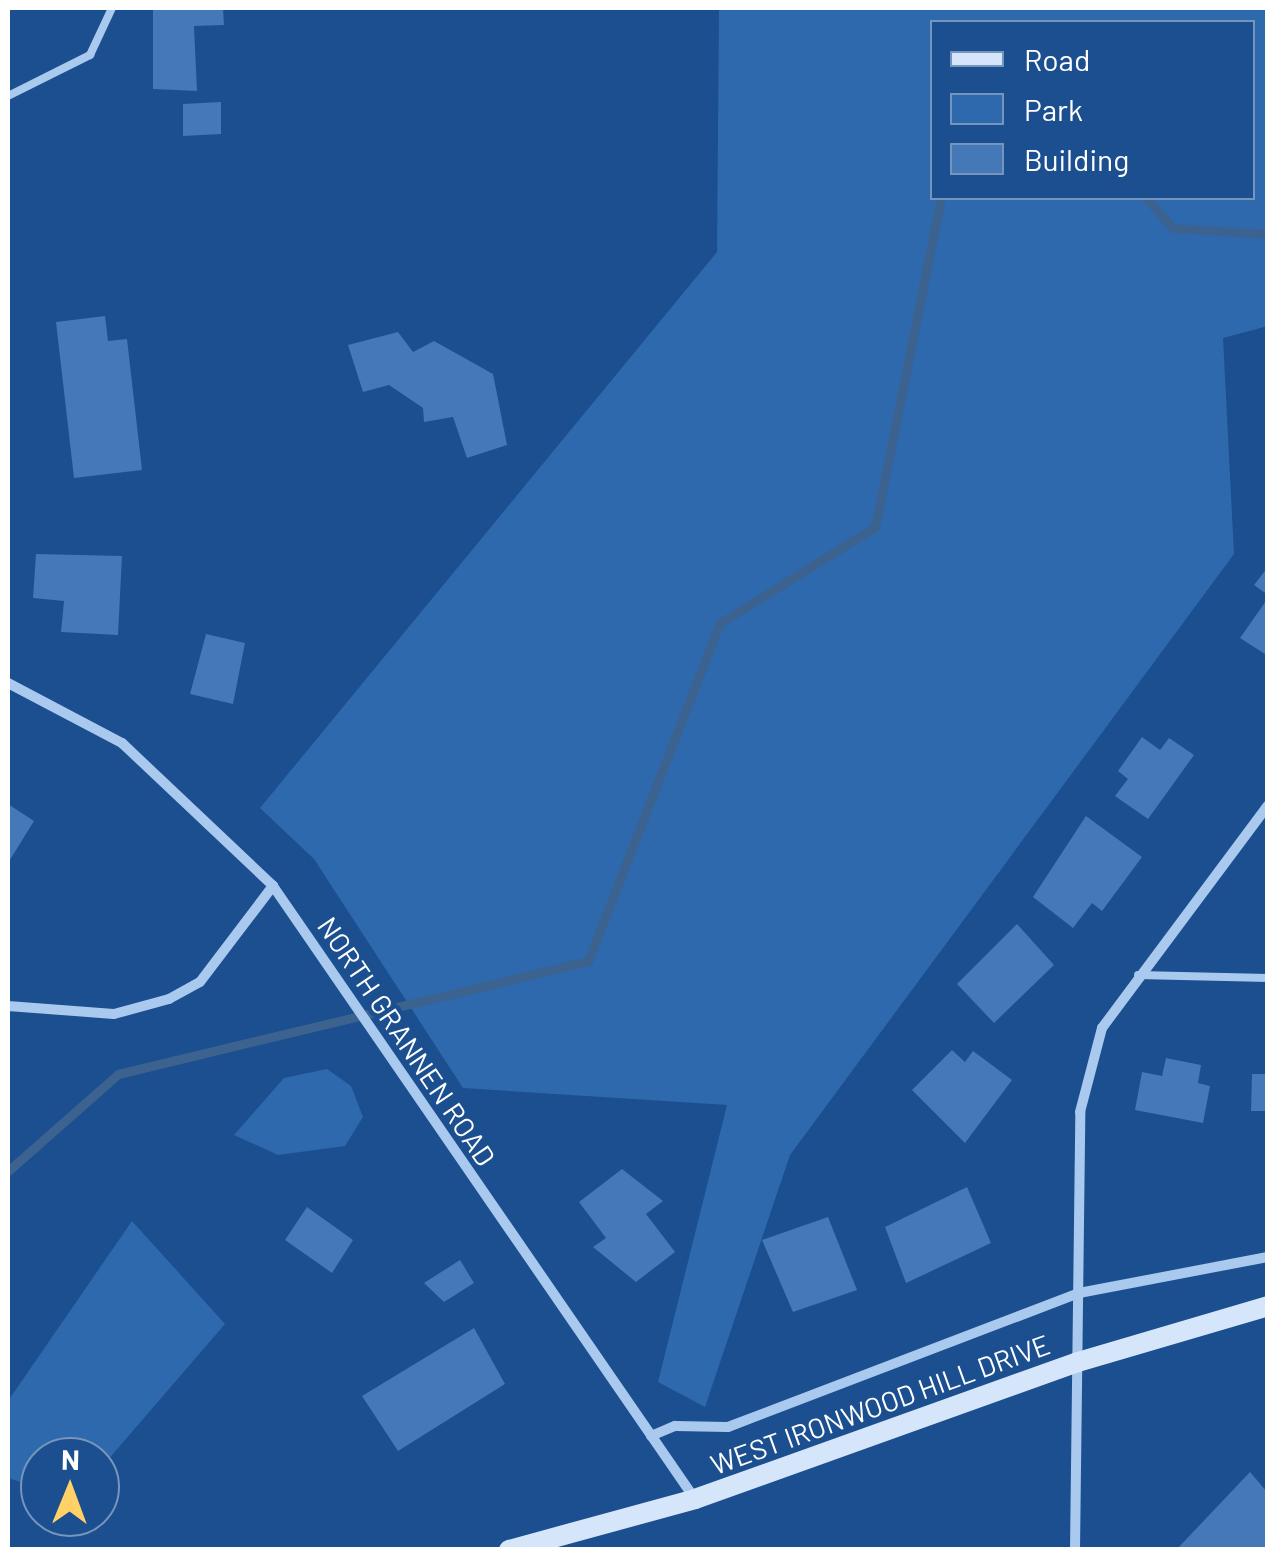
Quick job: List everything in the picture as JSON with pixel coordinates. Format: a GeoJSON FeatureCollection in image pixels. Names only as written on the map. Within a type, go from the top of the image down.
{"type":"FeatureCollection","features":[{"type":"Feature","properties":{"kind":"street","name":"NORTH GRANNEN ROAD"},"geometry":{"type":"LineString","coordinates":[[8,683],[122,743],[273,886],[695,1499]]}},
{"type":"Feature","properties":{"kind":"street"},"geometry":{"type":"LineString","coordinates":[[1076,1550],[1080,1112],[1102,1028],[1268,806]]}},
{"type":"Feature","properties":{"kind":"street"},"geometry":{"type":"LineString","coordinates":[[8,1006],[114,1014],[169,1000],[210,971],[273,886]]}},
{"type":"Feature","properties":{"kind":"street","name":"WEST IRONWOOD HILL DRIVE"},"geometry":{"type":"LineString","coordinates":[[651,1436],[675,1426],[728,1426],[1079,1293],[1268,1257]]}},
{"type":"Feature","properties":{"kind":"street","name":"WEST IRONWOOD HILL DRIVE"},"geometry":{"type":"LineString","coordinates":[[509,1550],[695,1499],[1078,1362],[1268,1306]]}},
{"type":"Feature","properties":{"kind":"lane"},"geometry":{"type":"LineString","coordinates":[[8,96],[90,54],[112,8]]}},
{"type":"Feature","properties":{"kind":"lane"},"geometry":{"type":"LineString","coordinates":[[1138,975],[1268,978]]}},
{"type":"Feature","properties":{"kind":"green space"},"geometry":{"type":"Polygon","coordinates":[[[719,8],[1267,8],[1268,326],[1223,338],[1234,554],[790,1155],[705,1407],[658,1382],[727,1105],[463,1088],[314,859],[260,808],[717,252],[719,8]]]}},
{"type":"Feature","properties":{"kind":"green space"},"geometry":{"type":"Polygon","coordinates":[[[327,1069],[351,1086],[363,1117],[345,1146],[278,1155],[234,1135],[284,1078],[327,1069]]]}},
{"type":"Feature","properties":{"kind":"green space"},"geometry":{"type":"Polygon","coordinates":[[[132,1221],[225,1324],[120,1446],[120,1437],[20,1437],[20,1482],[8,1478],[8,1401],[132,1221]]]}},
{"type":"Feature","properties":{"kind":"building"},"geometry":{"type":"Polygon","coordinates":[[[153,8],[223,8],[224,25],[194,26],[197,91],[153,89],[153,8]]]}},
{"type":"Feature","properties":{"kind":"building"},"geometry":{"type":"Polygon","coordinates":[[[221,102],[221,134],[183,136],[183,104],[221,102]]]}},
{"type":"Feature","properties":{"kind":"building"},"geometry":{"type":"Polygon","coordinates":[[[105,316],[108,341],[127,339],[142,470],[74,478],[56,322],[105,316]]]}},
{"type":"Feature","properties":{"kind":"building"},"geometry":{"type":"Polygon","coordinates":[[[398,332],[413,352],[434,341],[493,374],[507,445],[467,458],[453,417],[424,422],[423,408],[389,385],[363,392],[348,345],[398,332]]]}},
{"type":"Feature","properties":{"kind":"building"},"geometry":{"type":"Polygon","coordinates":[[[36,554],[122,556],[118,635],[61,632],[64,601],[33,598],[36,554]]]}},
{"type":"Feature","properties":{"kind":"building"},"geometry":{"type":"Polygon","coordinates":[[[1268,567],[1268,595],[1254,585],[1268,567]]]}},
{"type":"Feature","properties":{"kind":"building"},"geometry":{"type":"Polygon","coordinates":[[[1268,598],[1268,656],[1240,638],[1268,598]]]}},
{"type":"Feature","properties":{"kind":"building"},"geometry":{"type":"Polygon","coordinates":[[[206,634],[245,643],[233,704],[190,694],[206,634]]]}},
{"type":"Feature","properties":{"kind":"building"},"geometry":{"type":"Polygon","coordinates":[[[1142,737],[1160,750],[1169,738],[1194,755],[1148,819],[1115,796],[1128,779],[1118,771],[1142,737]]]}},
{"type":"Feature","properties":{"kind":"building"},"geometry":{"type":"Polygon","coordinates":[[[8,804],[34,821],[8,863],[8,804]]]}},
{"type":"Feature","properties":{"kind":"building"},"geometry":{"type":"Polygon","coordinates":[[[1086,816],[1142,857],[1102,911],[1092,903],[1073,928],[1033,897],[1086,816]]]}},
{"type":"Feature","properties":{"kind":"building"},"geometry":{"type":"Polygon","coordinates":[[[1017,924],[1054,965],[994,1023],[957,984],[1017,924]]]}},
{"type":"Feature","properties":{"kind":"building"},"geometry":{"type":"Polygon","coordinates":[[[952,1050],[965,1062],[973,1051],[1012,1080],[965,1143],[912,1090],[952,1050]]]}},
{"type":"Feature","properties":{"kind":"building"},"geometry":{"type":"Polygon","coordinates":[[[1166,1058],[1201,1065],[1198,1083],[1210,1086],[1203,1123],[1135,1110],[1142,1072],[1162,1076],[1166,1058]]]}},
{"type":"Feature","properties":{"kind":"building"},"geometry":{"type":"Polygon","coordinates":[[[1252,1074],[1268,1074],[1268,1111],[1251,1111],[1252,1074]]]}},
{"type":"Feature","properties":{"kind":"building"},"geometry":{"type":"Polygon","coordinates":[[[622,1169],[663,1201],[646,1214],[675,1252],[636,1282],[593,1247],[606,1238],[579,1202],[622,1169]]]}},
{"type":"Feature","properties":{"kind":"building"},"geometry":{"type":"Polygon","coordinates":[[[967,1187],[991,1243],[906,1283],[885,1227],[967,1187]]]}},
{"type":"Feature","properties":{"kind":"building"},"geometry":{"type":"Polygon","coordinates":[[[307,1207],[353,1240],[332,1273],[285,1240],[307,1207]]]}},
{"type":"Feature","properties":{"kind":"building"},"geometry":{"type":"Polygon","coordinates":[[[828,1217],[857,1290],[793,1312],[762,1240],[828,1217]]]}},
{"type":"Feature","properties":{"kind":"building"},"geometry":{"type":"Polygon","coordinates":[[[460,1260],[474,1283],[444,1302],[424,1283],[460,1260]]]}},
{"type":"Feature","properties":{"kind":"building"},"geometry":{"type":"Polygon","coordinates":[[[474,1328],[505,1384],[398,1451],[362,1396],[474,1328]]]}},
{"type":"Feature","properties":{"kind":"building"},"geometry":{"type":"Polygon","coordinates":[[[1250,1472],[1268,1493],[1268,1550],[1176,1550],[1250,1472]]]}},
{"type":"Feature","properties":{"kind":"waterway"},"geometry":{"type":"LineString","coordinates":[[8,1171],[118,1074],[588,961],[720,623],[875,527],[941,200]]}},
{"type":"Feature","properties":{"kind":"waterway"},"geometry":{"type":"LineString","coordinates":[[1148,200],[1173,228],[1268,234]]}}]}
